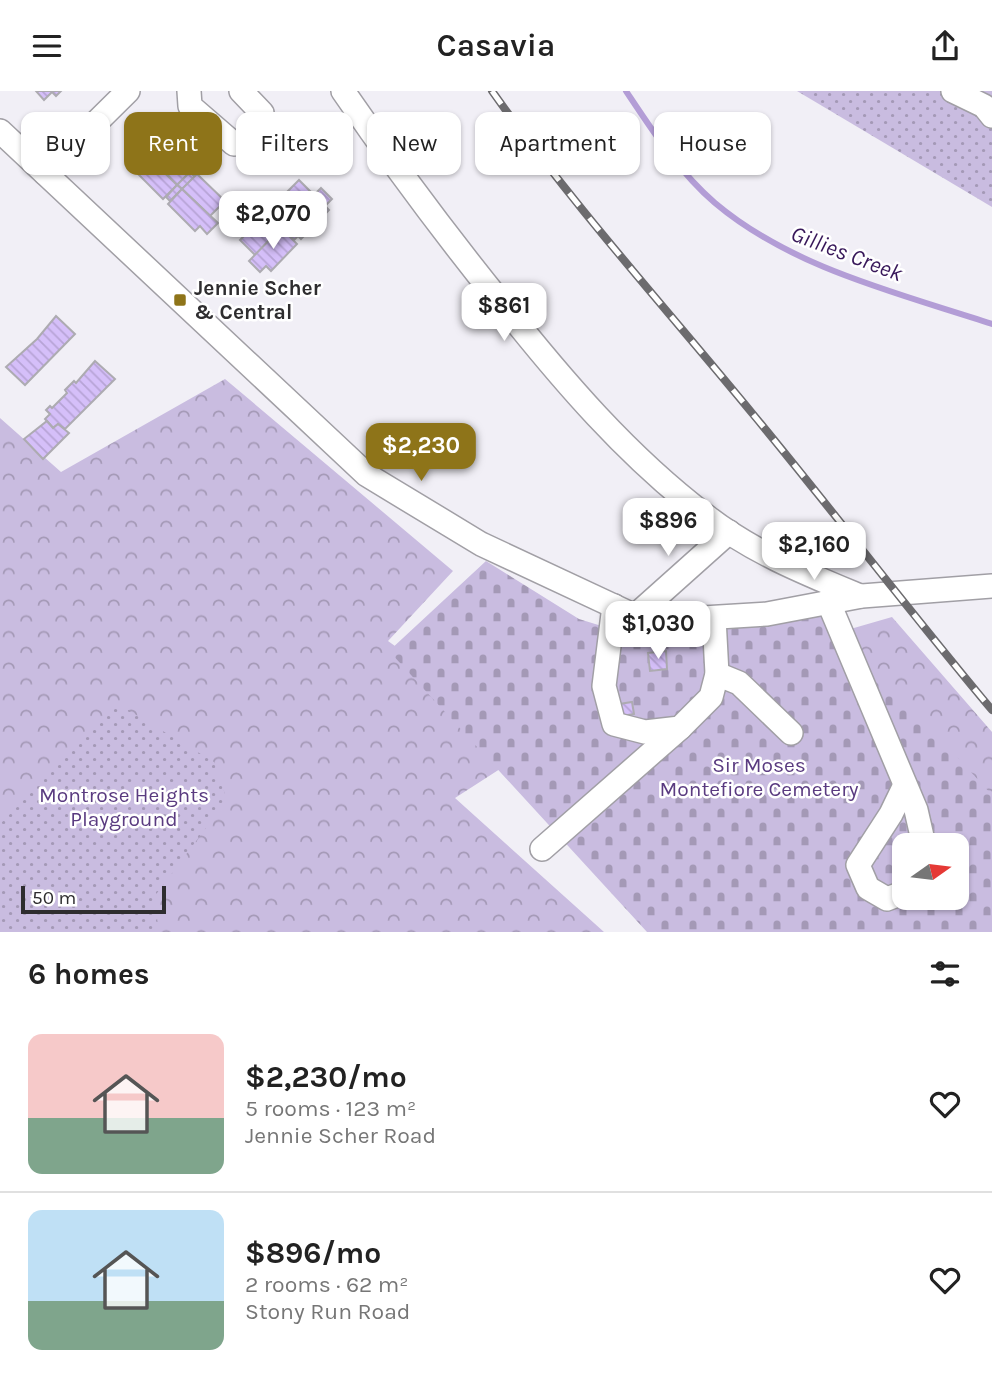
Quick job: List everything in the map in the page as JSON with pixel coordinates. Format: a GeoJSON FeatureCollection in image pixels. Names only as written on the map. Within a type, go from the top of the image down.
{"type":"FeatureCollection","features":[{"type":"Feature","properties":{"kind":"street"},"geometry":{"type":"LineString","coordinates":[[107,112],[128,91]]}},
{"type":"Feature","properties":{"kind":"street"},"geometry":{"type":"LineString","coordinates":[[189,91],[190,106],[234,144],[241,143],[261,120],[262,113],[241,91]]}},
{"type":"Feature","properties":{"kind":"street"},"geometry":{"type":"LineString","coordinates":[[343,91],[460,253],[582,402],[634,453],[705,516],[729,532],[794,568],[862,596]]}},
{"type":"Feature","properties":{"kind":"street"},"geometry":{"type":"LineString","coordinates":[[953,91],[984,106],[992,116]]}},
{"type":"Feature","properties":{"kind":"street"},"geometry":{"type":"LineString","coordinates":[[0,131],[21,151]]}},
{"type":"Feature","properties":{"kind":"street"},"geometry":{"type":"LineString","coordinates":[[47,175],[367,475],[481,544],[635,616],[670,620],[767,614],[862,596],[992,586]]}},
{"type":"Feature","properties":{"kind":"street"},"geometry":{"type":"LineString","coordinates":[[635,616],[729,532]]}},
{"type":"Feature","properties":{"kind":"street"},"geometry":{"type":"LineString","coordinates":[[828,601],[916,810],[921,833]]}},
{"type":"Feature","properties":{"kind":"street"},"geometry":{"type":"LineString","coordinates":[[614,606],[604,686],[614,724],[645,732],[680,728]]}},
{"type":"Feature","properties":{"kind":"street"},"geometry":{"type":"LineString","coordinates":[[542,849],[680,728],[711,697],[717,674],[714,618]]}},
{"type":"Feature","properties":{"kind":"street"},"geometry":{"type":"LineString","coordinates":[[717,674],[739,683],[791,733]]}},
{"type":"Feature","properties":{"kind":"street"},"geometry":{"type":"LineString","coordinates":[[892,897],[887,899],[867,888],[858,865],[891,814],[905,785]]}},
{"type":"Feature","properties":{"kind":"green space"},"geometry":{"type":"Polygon","coordinates":[[[797,91],[992,91],[992,207],[797,91]]]}},
{"type":"Feature","properties":{"kind":"green space"},"geometry":{"type":"Polygon","coordinates":[[[225,379],[453,571],[388,641],[484,710],[568,725],[455,798],[604,932],[159,932],[154,897],[227,800],[214,762],[118,704],[0,824],[0,418],[61,472],[225,379]]]}},
{"type":"Feature","properties":{"kind":"green space","name":"Sir Moses Montefiore Cemetery"},"geometry":{"type":"Polygon","coordinates":[[[486,561],[579,619],[621,632],[715,626],[823,611],[992,795],[992,925],[985,932],[647,932],[389,651],[486,561]]]}},
{"type":"Feature","properties":{"kind":"green space"},"geometry":{"type":"Polygon","coordinates":[[[892,617],[992,732],[992,932],[887,932],[932,910],[970,910],[970,833],[951,833],[847,630],[892,617]]]}},
{"type":"Feature","properties":{"kind":"green space","name":"Montrose Heights Playground"},"geometry":{"type":"Polygon","coordinates":[[[116,644],[286,796],[173,932],[0,932],[0,776],[116,644]]]}},
{"type":"Feature","properties":{"kind":"building"},"geometry":{"type":"Polygon","coordinates":[[[36,91],[61,91],[56,96],[52,92],[44,100],[36,91]]]}},
{"type":"Feature","properties":{"kind":"building"},"geometry":{"type":"Polygon","coordinates":[[[139,175],[167,175],[177,185],[163,199],[139,175]]]}},
{"type":"Feature","properties":{"kind":"building"},"geometry":{"type":"Polygon","coordinates":[[[167,175],[187,175],[177,185],[167,175]]]}},
{"type":"Feature","properties":{"kind":"building"},"geometry":{"type":"Polygon","coordinates":[[[187,175],[195,177],[182,189],[177,185],[187,175]]]}},
{"type":"Feature","properties":{"kind":"building"},"geometry":{"type":"Polygon","coordinates":[[[198,175],[225,201],[210,216],[182,189],[198,175]]]}},
{"type":"Feature","properties":{"kind":"building"},"geometry":{"type":"Polygon","coordinates":[[[299,180],[314,195],[286,223],[271,208],[299,180]]]}},
{"type":"Feature","properties":{"kind":"building"},"geometry":{"type":"Polygon","coordinates":[[[177,185],[182,189],[170,201],[166,197],[177,185]]]}},
{"type":"Feature","properties":{"kind":"building"},"geometry":{"type":"Polygon","coordinates":[[[321,188],[332,199],[325,206],[329,210],[301,239],[286,223],[321,188]]]}},
{"type":"Feature","properties":{"kind":"building"},"geometry":{"type":"Polygon","coordinates":[[[182,189],[218,223],[207,234],[200,226],[195,231],[168,204],[182,189]]]}},
{"type":"Feature","properties":{"kind":"building"},"geometry":{"type":"Polygon","coordinates":[[[274,211],[286,223],[281,228],[270,216],[274,211]]]}},
{"type":"Feature","properties":{"kind":"building"},"geometry":{"type":"Polygon","coordinates":[[[267,213],[281,228],[255,255],[240,240],[267,213]]]}},
{"type":"Feature","properties":{"kind":"building"},"geometry":{"type":"Polygon","coordinates":[[[286,223],[298,236],[294,240],[281,228],[286,223]]]}},
{"type":"Feature","properties":{"kind":"building"},"geometry":{"type":"Polygon","coordinates":[[[281,228],[297,244],[271,271],[266,266],[260,272],[249,261],[281,228]]]}},
{"type":"Feature","properties":{"kind":"building"},"geometry":{"type":"Polygon","coordinates":[[[56,316],[75,334],[25,385],[6,367],[37,339],[56,316]]]}},
{"type":"Feature","properties":{"kind":"building"},"geometry":{"type":"Polygon","coordinates":[[[95,361],[115,379],[65,429],[58,424],[53,428],[45,419],[50,414],[46,410],[50,406],[52,408],[67,393],[65,390],[74,381],[76,383],[95,361]]]}},
{"type":"Feature","properties":{"kind":"building"},"geometry":{"type":"Polygon","coordinates":[[[47,421],[53,428],[58,424],[69,433],[43,459],[24,439],[47,421]]]}},
{"type":"Feature","properties":{"kind":"building"},"geometry":{"type":"Polygon","coordinates":[[[666,651],[667,669],[650,671],[648,653],[666,651]]]}},
{"type":"Feature","properties":{"kind":"building"},"geometry":{"type":"Polygon","coordinates":[[[632,702],[634,714],[622,716],[619,704],[632,702]]]}},
{"type":"Feature","properties":{"kind":"waterway","name":"Gillies Creek"},"geometry":{"type":"LineString","coordinates":[[626,91],[690,178],[715,203],[745,226],[812,262],[847,276],[992,324]]}},
{"type":"Feature","properties":{"kind":"railway"},"geometry":{"type":"LineString","coordinates":[[492,91],[586,214],[782,450],[992,710]]}},
{"type":"Feature","properties":{"kind":"place","name":"Jennie Scher & Central"},"geometry":{"type":"Point","coordinates":[180,300]}}]}
